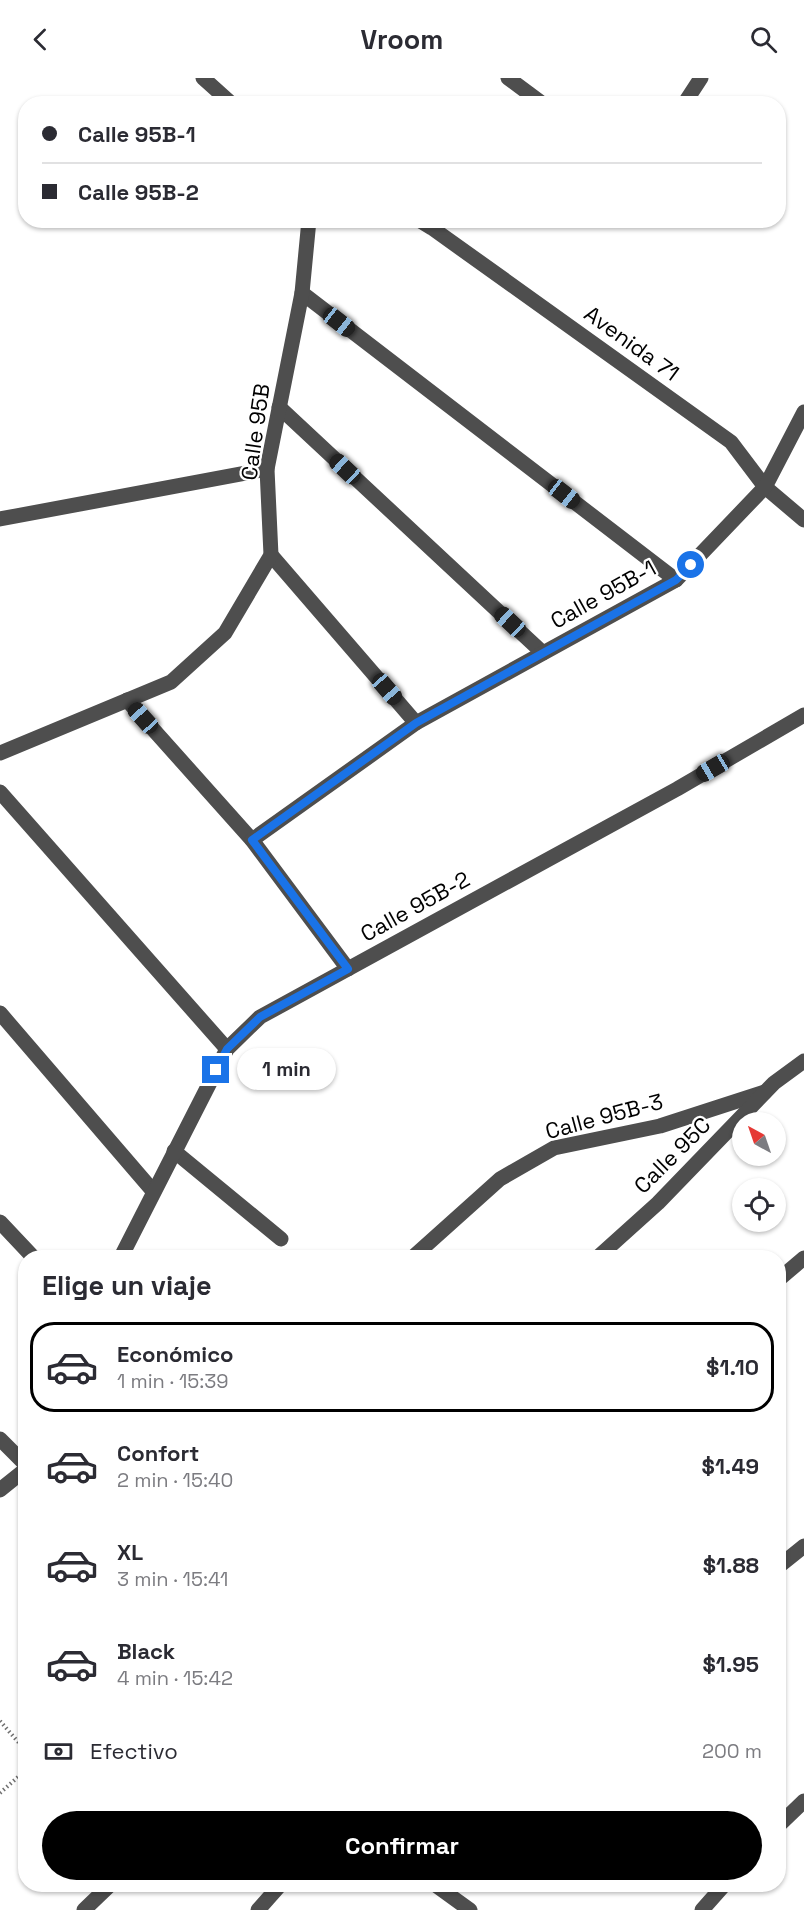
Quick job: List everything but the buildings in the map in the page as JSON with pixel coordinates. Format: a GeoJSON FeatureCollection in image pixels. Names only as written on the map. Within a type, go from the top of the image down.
{"type":"FeatureCollection","features":[{"type":"Feature","properties":{"kind":"street"},"geometry":{"type":"LineString","coordinates":[[202,78],[223,96]]}},
{"type":"Feature","properties":{"kind":"street"},"geometry":{"type":"LineString","coordinates":[[689,96],[701,78]]}},
{"type":"Feature","properties":{"kind":"street"},"geometry":{"type":"LineString","coordinates":[[513,79],[533,96]]}},
{"type":"Feature","properties":{"kind":"street","name":"Calle 95B"},"geometry":{"type":"LineString","coordinates":[[271,555],[267,469],[302,293],[308,228]]}},
{"type":"Feature","properties":{"kind":"street","name":"Avenida 71"},"geometry":{"type":"LineString","coordinates":[[432,228],[731,442],[765,487],[804,520]]}},
{"type":"Feature","properties":{"kind":"street"},"geometry":{"type":"LineString","coordinates":[[302,293],[676,580]]}},
{"type":"Feature","properties":{"kind":"street"},"geometry":{"type":"LineString","coordinates":[[279,407],[543,653]]}},
{"type":"Feature","properties":{"kind":"street","name":"Calle 95B-1"},"geometry":{"type":"LineString","coordinates":[[252,840],[416,723],[676,580],[765,487],[804,412]]}},
{"type":"Feature","properties":{"kind":"street"},"geometry":{"type":"LineString","coordinates":[[0,519],[267,469]]}},
{"type":"Feature","properties":{"kind":"street"},"geometry":{"type":"LineString","coordinates":[[0,753],[171,682],[225,633],[271,555],[416,723]]}},
{"type":"Feature","properties":{"kind":"street"},"geometry":{"type":"LineString","coordinates":[[127,700],[252,840],[348,969]]}},
{"type":"Feature","properties":{"kind":"street","name":"Calle 95B-2"},"geometry":{"type":"LineString","coordinates":[[125,1250],[153,1191],[227,1049],[260,1017],[666,795],[804,715]]}},
{"type":"Feature","properties":{"kind":"street"},"geometry":{"type":"LineString","coordinates":[[0,792],[227,1049]]}},
{"type":"Feature","properties":{"kind":"street"},"geometry":{"type":"LineString","coordinates":[[0,1013],[153,1191]]}},
{"type":"Feature","properties":{"kind":"street","name":"Calle 95C"},"geometry":{"type":"LineString","coordinates":[[606,1250],[658,1203],[774,1083],[804,1061]]}},
{"type":"Feature","properties":{"kind":"street","name":"Calle 95B-3"},"geometry":{"type":"LineString","coordinates":[[421,1250],[500,1179],[554,1148],[660,1126],[765,1092]]}},
{"type":"Feature","properties":{"kind":"street"},"geometry":{"type":"LineString","coordinates":[[174,1151],[281,1239]]}},
{"type":"Feature","properties":{"kind":"street"},"geometry":{"type":"LineString","coordinates":[[0,1222],[26,1250]]}},
{"type":"Feature","properties":{"kind":"street"},"geometry":{"type":"LineString","coordinates":[[786,1273],[804,1258]]}},
{"type":"Feature","properties":{"kind":"street"},"geometry":{"type":"LineString","coordinates":[[0,1439],[18,1458]]}},
{"type":"Feature","properties":{"kind":"street"},"geometry":{"type":"LineString","coordinates":[[0,1490],[18,1474]]}},
{"type":"Feature","properties":{"kind":"street"},"geometry":{"type":"LineString","coordinates":[[786,1561],[804,1546]]}},
{"type":"Feature","properties":{"kind":"street"},"geometry":{"type":"LineString","coordinates":[[786,1818],[804,1801]]}},
{"type":"Feature","properties":{"kind":"street"},"geometry":{"type":"LineString","coordinates":[[84,1910],[103,1892]]}},
{"type":"Feature","properties":{"kind":"street"},"geometry":{"type":"LineString","coordinates":[[258,1910],[274,1892]]}},
{"type":"Feature","properties":{"kind":"street"},"geometry":{"type":"LineString","coordinates":[[445,1892],[470,1910]]}},
{"type":"Feature","properties":{"kind":"street"},"geometry":{"type":"LineString","coordinates":[[702,1910],[718,1892]]}},
{"type":"Feature","properties":{"kind":"path"},"geometry":{"type":"LineString","coordinates":[[0,1721],[18,1742]]}},
{"type":"Feature","properties":{"kind":"path"},"geometry":{"type":"LineString","coordinates":[[0,1793],[18,1777]]}},
{"type":"Feature","properties":{"kind":"route"},"geometry":{"type":"LineString","coordinates":[[216,1070],[227,1049],[260,1017],[348,969],[252,840],[416,723],[676,580],[691,565]]}}]}
